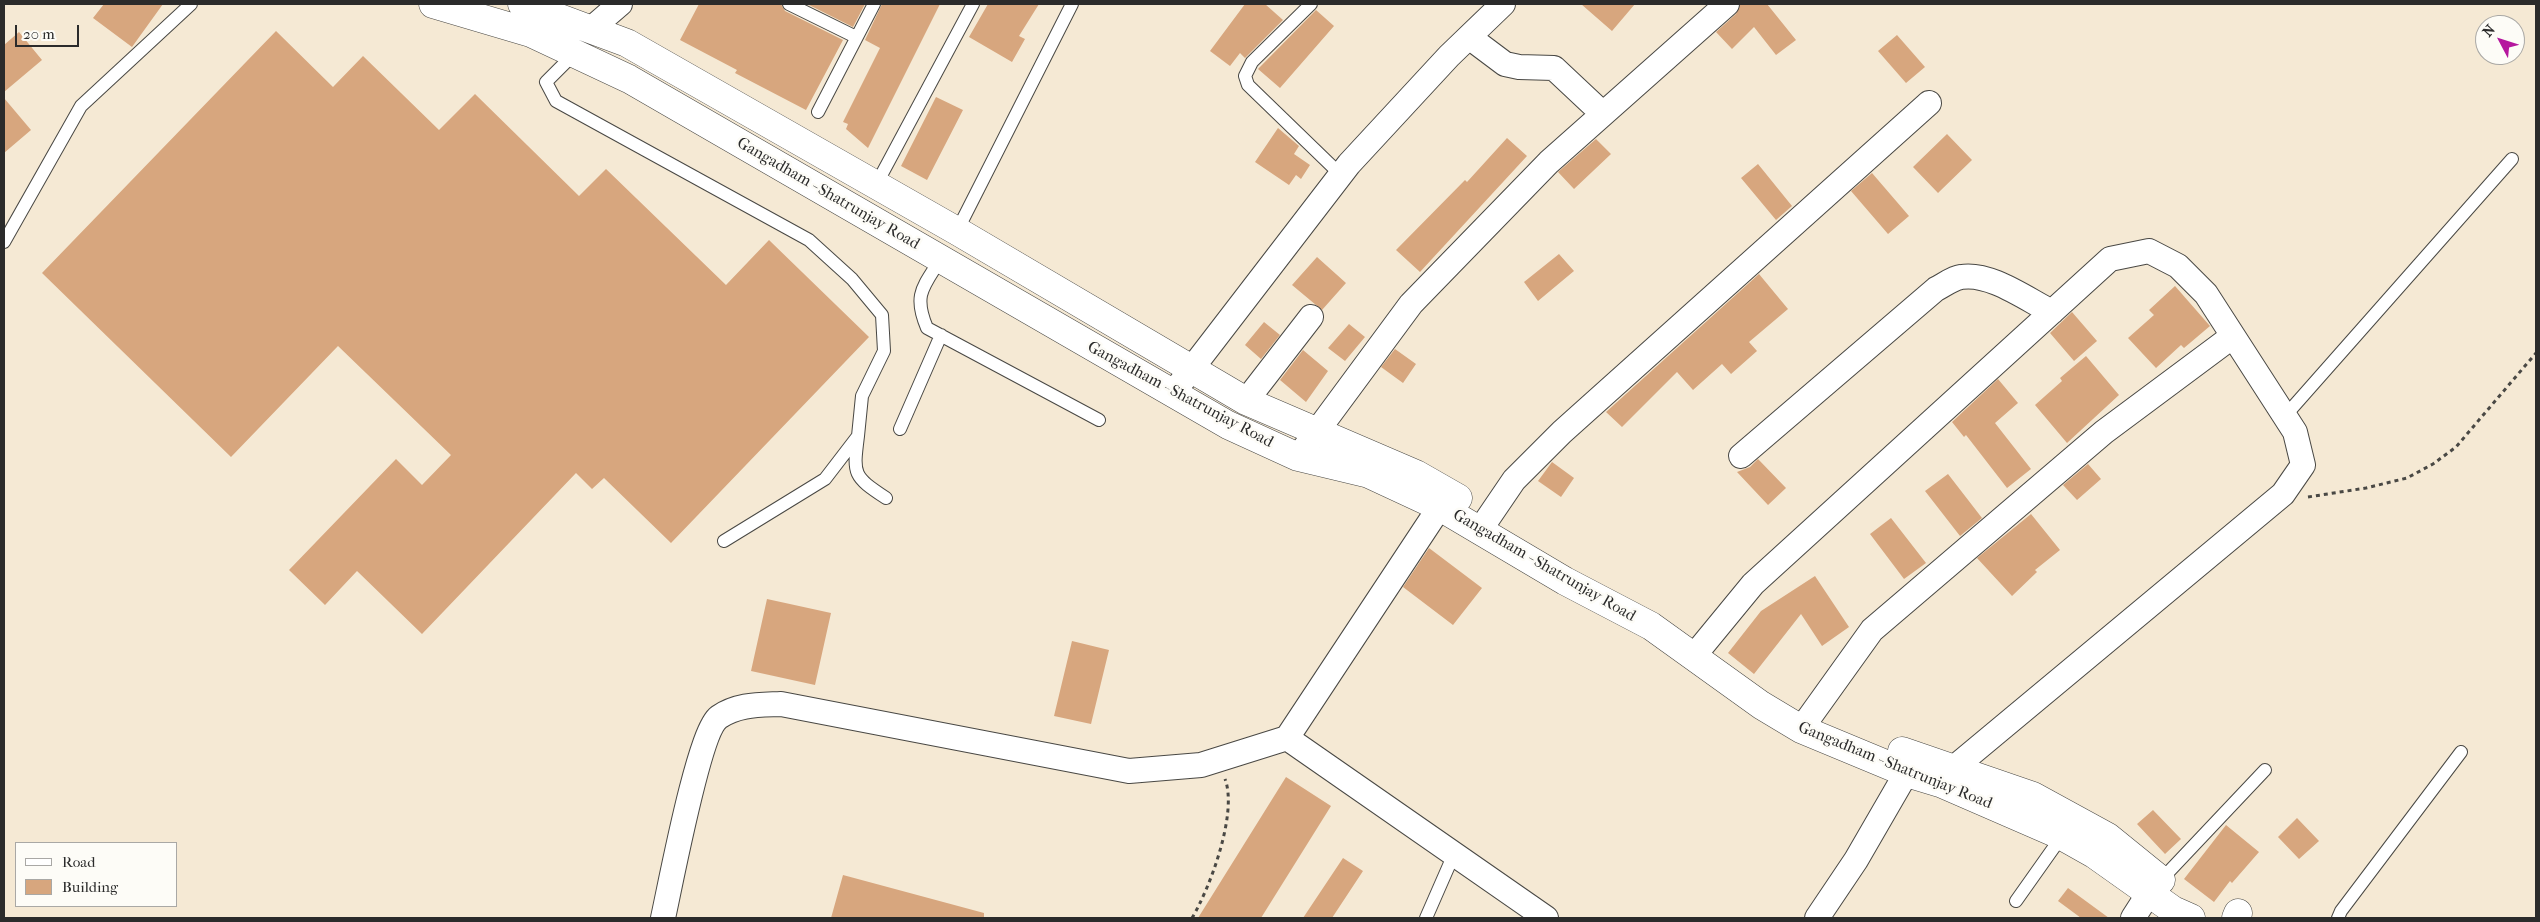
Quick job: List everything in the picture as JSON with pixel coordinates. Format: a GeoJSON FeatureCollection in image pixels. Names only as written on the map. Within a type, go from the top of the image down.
{"type":"FeatureCollection","features":[{"type":"Feature","properties":{"kind":"main road","name":"Gangadham - Shatrunjay Road"},"geometry":{"type":"LineString","coordinates":[[434,4],[531,34],[629,79],[809,181],[940,260],[1228,425],[1298,457],[1370,474],[1445,500]]}},
{"type":"Feature","properties":{"kind":"main road","name":"Gangadham - Shatrunjay Road"},"geometry":{"type":"LineString","coordinates":[[522,4],[626,43],[957,231],[1246,401],[1416,474],[1445,500],[1484,523],[1566,581],[1697,652],[1805,723],[1911,764],[1940,783],[2062,836],[2155,887]]}},
{"type":"Feature","properties":{"kind":"main road"},"geometry":{"type":"LineString","coordinates":[[574,54],[591,29]]}},
{"type":"Feature","properties":{"kind":"main road","name":"Gangadham - Shatrunjay Road"},"geometry":{"type":"LineString","coordinates":[[1911,764],[1954,767],[2033,796],[2108,837],[2155,887],[2178,915]]}},
{"type":"Feature","properties":{"kind":"street"},"geometry":{"type":"LineString","coordinates":[[591,29],[620,4]]}},
{"type":"Feature","properties":{"kind":"street"},"geometry":{"type":"LineString","coordinates":[[1173,393],[1341,175],[1468,37],[1503,4]]}},
{"type":"Feature","properties":{"kind":"street"},"geometry":{"type":"LineString","coordinates":[[1298,457],[1411,304],[1549,162],[1727,4]]}},
{"type":"Feature","properties":{"kind":"street"},"geometry":{"type":"LineString","coordinates":[[1468,37],[1505,64],[1519,68],[1554,68],[1603,114]]}},
{"type":"Feature","properties":{"kind":"street"},"geometry":{"type":"LineString","coordinates":[[1484,523],[1514,480],[1562,432],[1929,102]]}},
{"type":"Feature","properties":{"kind":"street"},"geometry":{"type":"LineString","coordinates":[[940,260],[957,231]]}},
{"type":"Feature","properties":{"kind":"street"},"geometry":{"type":"LineString","coordinates":[[1697,652],[1760,577],[2110,259],[2149,251],[2178,266],[2206,294],[2295,432],[2303,465],[2283,494],[1954,767]]}},
{"type":"Feature","properties":{"kind":"street"},"geometry":{"type":"LineString","coordinates":[[1741,456],[1936,289],[1958,277],[1987,278],[2052,312]]}},
{"type":"Feature","properties":{"kind":"street"},"geometry":{"type":"LineString","coordinates":[[1246,401],[1311,317]]}},
{"type":"Feature","properties":{"kind":"street"},"geometry":{"type":"LineString","coordinates":[[1805,723],[1872,630],[2104,432],[2233,336]]}},
{"type":"Feature","properties":{"kind":"street"},"geometry":{"type":"LineString","coordinates":[[663,918],[699,758],[717,718],[744,705],[781,704],[1129,772],[1201,766],[1287,738],[1445,500]]}},
{"type":"Feature","properties":{"kind":"street"},"geometry":{"type":"LineString","coordinates":[[1287,738],[1546,918]]}},
{"type":"Feature","properties":{"kind":"street"},"geometry":{"type":"LineString","coordinates":[[1816,918],[1856,860],[1911,764]]}},
{"type":"Feature","properties":{"kind":"street"},"geometry":{"type":"LineString","coordinates":[[2133,918],[2155,887]]}},
{"type":"Feature","properties":{"kind":"lane"},"geometry":{"type":"LineString","coordinates":[[4,242],[81,106],[191,4]]}},
{"type":"Feature","properties":{"kind":"lane"},"geometry":{"type":"LineString","coordinates":[[789,4],[856,37]]}},
{"type":"Feature","properties":{"kind":"lane"},"geometry":{"type":"LineString","coordinates":[[818,112],[874,4]]}},
{"type":"Feature","properties":{"kind":"lane"},"geometry":{"type":"LineString","coordinates":[[876,185],[973,4]]}},
{"type":"Feature","properties":{"kind":"lane"},"geometry":{"type":"LineString","coordinates":[[957,231],[1072,4]]}},
{"type":"Feature","properties":{"kind":"lane"},"geometry":{"type":"LineString","coordinates":[[1311,4],[1252,62],[1245,76],[1248,85],[1341,175]]}},
{"type":"Feature","properties":{"kind":"lane"},"geometry":{"type":"LineString","coordinates":[[574,54],[546,82],[556,101],[809,240],[852,279],[882,315],[884,351],[862,396],[854,463],[861,482],[886,498]]}},
{"type":"Feature","properties":{"kind":"lane"},"geometry":{"type":"LineString","coordinates":[[2284,416],[2512,159]]}},
{"type":"Feature","properties":{"kind":"lane"},"geometry":{"type":"LineString","coordinates":[[940,260],[922,289],[918,300],[920,313],[927,328],[1099,420]]}},
{"type":"Feature","properties":{"kind":"lane"},"geometry":{"type":"LineString","coordinates":[[900,428],[941,335]]}},
{"type":"Feature","properties":{"kind":"lane"},"geometry":{"type":"LineString","coordinates":[[724,541],[824,479],[858,436]]}},
{"type":"Feature","properties":{"kind":"lane"},"geometry":{"type":"LineString","coordinates":[[2338,918],[2346,904],[2461,752]]}},
{"type":"Feature","properties":{"kind":"lane"},"geometry":{"type":"LineString","coordinates":[[2155,887],[2266,770]]}},
{"type":"Feature","properties":{"kind":"lane"},"geometry":{"type":"LineString","coordinates":[[2016,901],[2062,836]]}},
{"type":"Feature","properties":{"kind":"lane"},"geometry":{"type":"LineString","coordinates":[[1426,918],[1454,854]]}},
{"type":"Feature","properties":{"kind":"path"},"geometry":{"type":"LineString","coordinates":[[2283,494],[2306,497],[2366,488],[2407,478],[2433,464],[2456,447],[2536,353]]}},
{"type":"Feature","properties":{"kind":"path"},"geometry":{"type":"LineString","coordinates":[[1192,918],[1215,866],[1226,826],[1228,787],[1218,760]]}},
{"type":"Feature","properties":{"kind":"building"},"geometry":{"type":"Polygon","coordinates":[[[104,4],[163,4],[132,47],[93,18],[104,4]]]}},
{"type":"Feature","properties":{"kind":"building"},"geometry":{"type":"Polygon","coordinates":[[[699,4],[781,4],[785,11],[843,40],[806,110],[735,73],[737,70],[680,40],[699,4]]]}},
{"type":"Feature","properties":{"kind":"building"},"geometry":{"type":"Polygon","coordinates":[[[807,4],[865,4],[853,27],[807,4]]]}},
{"type":"Feature","properties":{"kind":"building"},"geometry":{"type":"Polygon","coordinates":[[[882,4],[940,4],[868,148],[846,129],[848,124],[843,122],[880,48],[865,40],[882,4]]]}},
{"type":"Feature","properties":{"kind":"building"},"geometry":{"type":"Polygon","coordinates":[[[988,4],[1039,4],[1019,36],[1025,39],[1012,62],[969,37],[988,4]]]}},
{"type":"Feature","properties":{"kind":"building"},"geometry":{"type":"Polygon","coordinates":[[[1245,4],[1265,4],[1283,20],[1245,58],[1240,53],[1230,66],[1210,51],[1245,4]]]}},
{"type":"Feature","properties":{"kind":"building"},"geometry":{"type":"Polygon","coordinates":[[[1581,4],[1635,4],[1612,31],[1581,4]]]}},
{"type":"Feature","properties":{"kind":"building"},"geometry":{"type":"Polygon","coordinates":[[[1740,4],[1767,4],[1796,40],[1776,55],[1754,27],[1732,49],[1716,32],[1736,14],[1740,4]]]}},
{"type":"Feature","properties":{"kind":"building"},"geometry":{"type":"Polygon","coordinates":[[[1316,10],[1334,26],[1280,88],[1258,69],[1316,10]]]}},
{"type":"Feature","properties":{"kind":"building"},"geometry":{"type":"Polygon","coordinates":[[[276,31],[333,87],[363,56],[439,130],[475,94],[579,196],[606,169],[726,285],[769,240],[869,337],[671,543],[604,478],[592,489],[576,473],[422,634],[357,571],[325,605],[289,570],[396,459],[422,485],[451,455],[338,346],[231,457],[42,273],[276,31]]]}},
{"type":"Feature","properties":{"kind":"building"},"geometry":{"type":"Polygon","coordinates":[[[19,32],[42,60],[4,92],[4,45],[19,32]]]}},
{"type":"Feature","properties":{"kind":"building"},"geometry":{"type":"Polygon","coordinates":[[[1897,35],[1925,67],[1906,83],[1878,51],[1897,35]]]}},
{"type":"Feature","properties":{"kind":"building"},"geometry":{"type":"Polygon","coordinates":[[[936,97],[963,110],[927,180],[901,166],[936,97]]]}},
{"type":"Feature","properties":{"kind":"building"},"geometry":{"type":"Polygon","coordinates":[[[4,98],[31,130],[4,153],[4,98]]]}},
{"type":"Feature","properties":{"kind":"building"},"geometry":{"type":"Polygon","coordinates":[[[1278,128],[1299,146],[1294,154],[1310,165],[1301,179],[1296,175],[1289,185],[1255,162],[1278,128]]]}},
{"type":"Feature","properties":{"kind":"building"},"geometry":{"type":"Polygon","coordinates":[[[1947,134],[1972,160],[1938,193],[1913,167],[1947,134]]]}},
{"type":"Feature","properties":{"kind":"building"},"geometry":{"type":"Polygon","coordinates":[[[1507,138],[1527,156],[1420,272],[1396,250],[1465,180],[1467,182],[1507,138]]]}},
{"type":"Feature","properties":{"kind":"building"},"geometry":{"type":"Polygon","coordinates":[[[1596,139],[1611,154],[1574,189],[1558,172],[1596,139]]]}},
{"type":"Feature","properties":{"kind":"building"},"geometry":{"type":"Polygon","coordinates":[[[1758,164],[1792,206],[1776,220],[1741,178],[1758,164]]]}},
{"type":"Feature","properties":{"kind":"building"},"geometry":{"type":"Polygon","coordinates":[[[1872,173],[1909,216],[1888,234],[1851,191],[1872,173]]]}},
{"type":"Feature","properties":{"kind":"building"},"geometry":{"type":"Polygon","coordinates":[[[1559,254],[1574,271],[1538,301],[1524,282],[1559,254]]]}},
{"type":"Feature","properties":{"kind":"building"},"geometry":{"type":"Polygon","coordinates":[[[1317,257],[1346,283],[1322,310],[1292,285],[1317,257]]]}},
{"type":"Feature","properties":{"kind":"building"},"geometry":{"type":"Polygon","coordinates":[[[1759,274],[1788,309],[1749,342],[1757,351],[1731,374],[1722,364],[1693,390],[1677,372],[1622,427],[1606,412],[1759,274]]]}},
{"type":"Feature","properties":{"kind":"building"},"geometry":{"type":"Polygon","coordinates":[[[2175,286],[2210,326],[2184,348],[2181,345],[2156,368],[2128,338],[2154,315],[2149,310],[2175,286]]]}},
{"type":"Feature","properties":{"kind":"building"},"geometry":{"type":"Polygon","coordinates":[[[2072,312],[2097,341],[2074,361],[2050,333],[2072,312]]]}},
{"type":"Feature","properties":{"kind":"building"},"geometry":{"type":"Polygon","coordinates":[[[1264,322],[1280,335],[1261,359],[1245,345],[1264,322]]]}},
{"type":"Feature","properties":{"kind":"building"},"geometry":{"type":"Polygon","coordinates":[[[1349,324],[1365,337],[1345,361],[1328,348],[1349,324]]]}},
{"type":"Feature","properties":{"kind":"building"},"geometry":{"type":"Polygon","coordinates":[[[1395,349],[1416,364],[1403,383],[1381,367],[1395,349]]]}},
{"type":"Feature","properties":{"kind":"building"},"geometry":{"type":"Polygon","coordinates":[[[1303,350],[1328,371],[1306,402],[1280,380],[1303,350]]]}},
{"type":"Feature","properties":{"kind":"building"},"geometry":{"type":"Polygon","coordinates":[[[2086,356],[2119,395],[2067,443],[2035,405],[2062,381],[2060,378],[2086,356]]]}},
{"type":"Feature","properties":{"kind":"building"},"geometry":{"type":"Polygon","coordinates":[[[1998,379],[2018,403],[1995,423],[2031,469],[2007,488],[1966,435],[1964,437],[1952,422],[1998,379]]]}},
{"type":"Feature","properties":{"kind":"building"},"geometry":{"type":"Polygon","coordinates":[[[1758,459],[1786,488],[1768,505],[1737,472],[1750,467],[1758,459]]]}},
{"type":"Feature","properties":{"kind":"building"},"geometry":{"type":"Polygon","coordinates":[[[1552,462],[1574,478],[1561,497],[1538,481],[1552,462]]]}},
{"type":"Feature","properties":{"kind":"building"},"geometry":{"type":"Polygon","coordinates":[[[2088,464],[2101,479],[2077,500],[2063,485],[2088,464]]]}},
{"type":"Feature","properties":{"kind":"building"},"geometry":{"type":"Polygon","coordinates":[[[1948,474],[1982,518],[1960,536],[1925,491],[1948,474]]]}},
{"type":"Feature","properties":{"kind":"building"},"geometry":{"type":"Polygon","coordinates":[[[2031,514],[2060,550],[2035,570],[2037,572],[2012,596],[1977,558],[2031,514]]]}},
{"type":"Feature","properties":{"kind":"building"},"geometry":{"type":"Polygon","coordinates":[[[1891,518],[1926,563],[1904,579],[1870,534],[1891,518]]]}},
{"type":"Feature","properties":{"kind":"building"},"geometry":{"type":"Polygon","coordinates":[[[1429,548],[1482,588],[1453,625],[1403,587],[1429,548]]]}},
{"type":"Feature","properties":{"kind":"building"},"geometry":{"type":"Polygon","coordinates":[[[1815,576],[1849,627],[1822,646],[1801,614],[1754,674],[1728,653],[1761,611],[1815,576]]]}},
{"type":"Feature","properties":{"kind":"building"},"geometry":{"type":"Polygon","coordinates":[[[767,599],[831,613],[815,685],[751,671],[767,599]]]}},
{"type":"Feature","properties":{"kind":"building"},"geometry":{"type":"Polygon","coordinates":[[[1072,641],[1109,650],[1091,724],[1054,716],[1072,641]]]}},
{"type":"Feature","properties":{"kind":"building"},"geometry":{"type":"Polygon","coordinates":[[[1286,777],[1331,806],[1261,918],[1198,918],[1286,777]]]}},
{"type":"Feature","properties":{"kind":"building"},"geometry":{"type":"Polygon","coordinates":[[[2153,810],[2181,839],[2165,854],[2137,824],[2153,810]]]}},
{"type":"Feature","properties":{"kind":"building"},"geometry":{"type":"Polygon","coordinates":[[[2297,818],[2319,841],[2299,859],[2278,837],[2297,818]]]}},
{"type":"Feature","properties":{"kind":"building"},"geometry":{"type":"Polygon","coordinates":[[[2226,825],[2259,852],[2232,883],[2230,881],[2214,902],[2184,879],[2226,825]]]}},
{"type":"Feature","properties":{"kind":"building"},"geometry":{"type":"Polygon","coordinates":[[[1343,858],[1363,871],[1332,918],[1303,918],[1343,858]]]}},
{"type":"Feature","properties":{"kind":"building"},"geometry":{"type":"Polygon","coordinates":[[[843,875],[984,913],[984,918],[831,918],[843,875]]]}},
{"type":"Feature","properties":{"kind":"building"},"geometry":{"type":"Polygon","coordinates":[[[2068,888],[2109,918],[2081,918],[2058,901],[2068,888]]]}}]}
